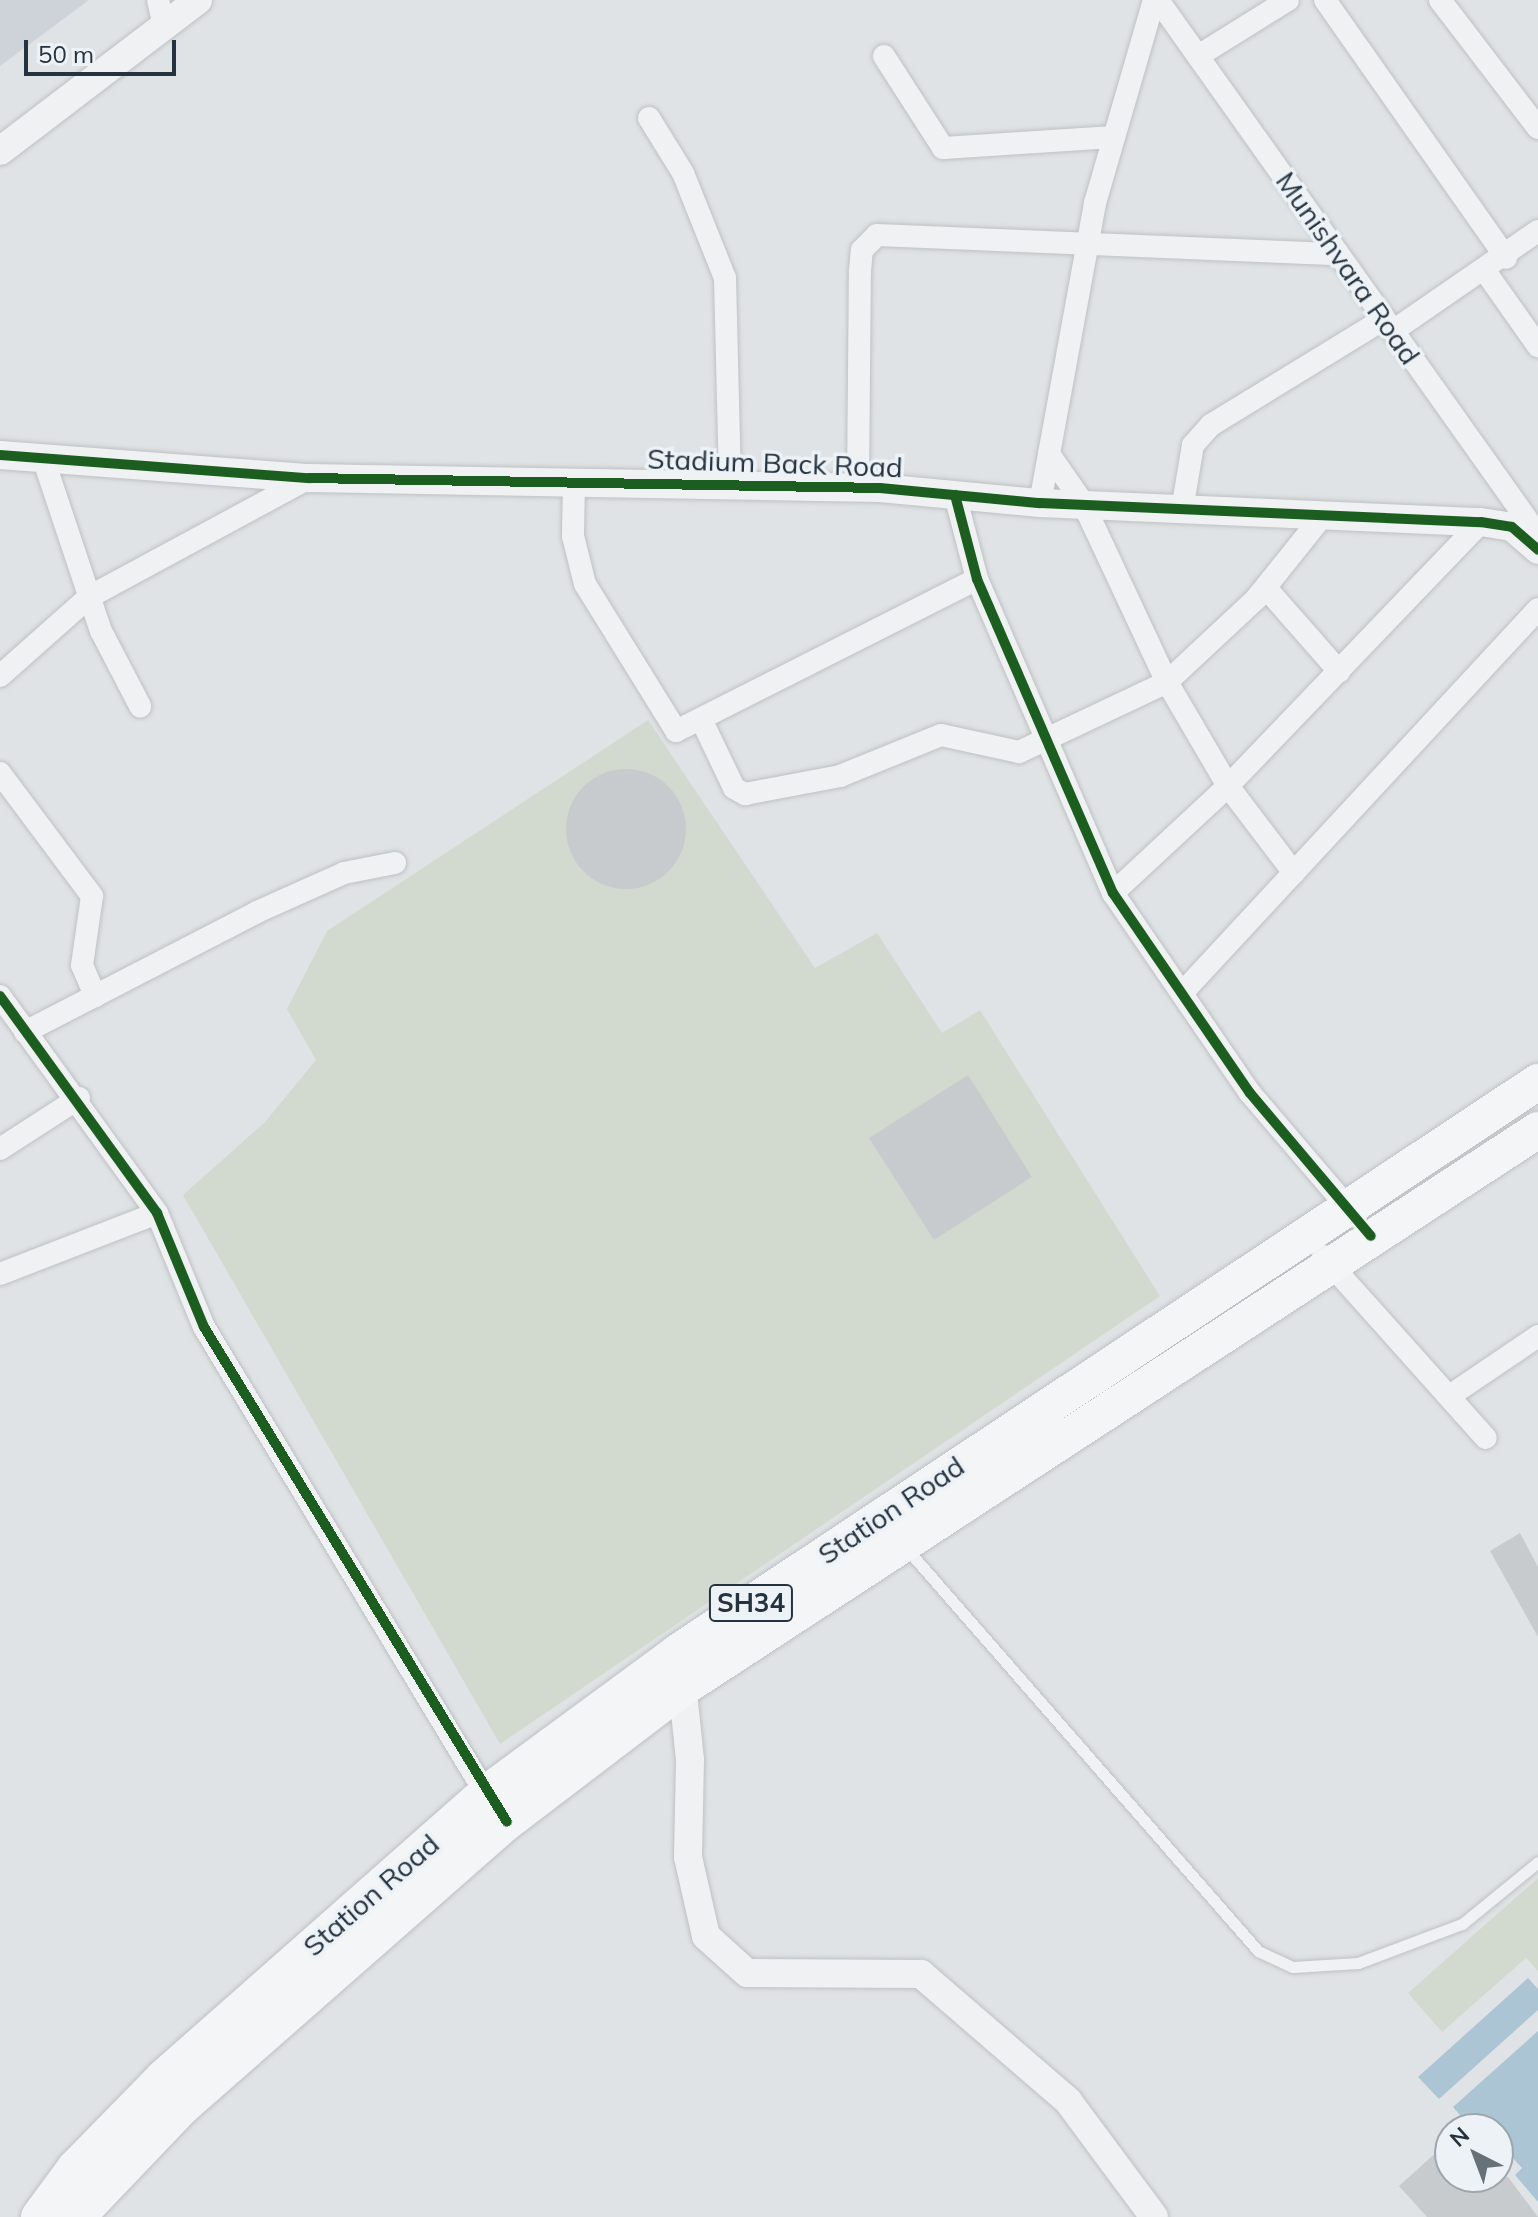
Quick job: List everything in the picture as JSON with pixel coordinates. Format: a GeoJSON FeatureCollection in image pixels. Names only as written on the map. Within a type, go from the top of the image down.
{"type":"FeatureCollection","features":[{"type":"Feature","properties":{"kind":"main road","name":"Station Road"},"geometry":{"type":"LineString","coordinates":[[39,2217],[75,2168],[164,2077],[485,1794],[678,1652],[1347,1205],[1538,1082]]}},
{"type":"Feature","properties":{"kind":"main road","name":"Station Road"},"geometry":{"type":"LineString","coordinates":[[77,2217],[181,2108],[507,1822],[683,1688],[1328,1262],[1538,1130]]}},
{"type":"Feature","properties":{"kind":"street"},"geometry":{"type":"LineString","coordinates":[[0,151],[161,13],[198,0]]}},
{"type":"Feature","properties":{"kind":"street"},"geometry":{"type":"LineString","coordinates":[[1040,503],[1086,245],[1114,137],[1156,0]]}},
{"type":"Feature","properties":{"kind":"street","name":"Munishvara Road"},"geometry":{"type":"LineString","coordinates":[[1156,0],[1538,535]]}},
{"type":"Feature","properties":{"kind":"street"},"geometry":{"type":"LineString","coordinates":[[1198,56],[1288,0]]}},
{"type":"Feature","properties":{"kind":"street"},"geometry":{"type":"LineString","coordinates":[[1325,0],[1506,258]]}},
{"type":"Feature","properties":{"kind":"street"},"geometry":{"type":"LineString","coordinates":[[1440,0],[1538,128]]}},
{"type":"Feature","properties":{"kind":"street"},"geometry":{"type":"LineString","coordinates":[[884,56],[943,148],[1114,137]]}},
{"type":"Feature","properties":{"kind":"street"},"geometry":{"type":"LineString","coordinates":[[649,118],[683,173],[725,278],[730,485]]}},
{"type":"Feature","properties":{"kind":"street"},"geometry":{"type":"LineString","coordinates":[[1182,510],[1193,445],[1211,425],[1485,271],[1538,231]]}},
{"type":"Feature","properties":{"kind":"street"},"geometry":{"type":"LineString","coordinates":[[858,487],[860,271],[869,241],[887,234],[1338,254]]}},
{"type":"Feature","properties":{"kind":"street"},"geometry":{"type":"LineString","coordinates":[[1485,271],[1538,346]]}},
{"type":"Feature","properties":{"kind":"street"},"geometry":{"type":"LineString","coordinates":[[1049,454],[1083,503],[1167,682],[1228,786],[1294,873]]}},
{"type":"Feature","properties":{"kind":"street","name":"Stadium Back Road"},"geometry":{"type":"LineString","coordinates":[[0,455],[309,478],[858,487],[1040,503],[1083,503],[1320,519],[1481,522],[1512,527],[1538,550]]}},
{"type":"Feature","properties":{"kind":"street"},"geometry":{"type":"LineString","coordinates":[[43,458],[89,597],[140,706]]}},
{"type":"Feature","properties":{"kind":"street"},"geometry":{"type":"LineString","coordinates":[[0,676],[89,597],[309,478]]}},
{"type":"Feature","properties":{"kind":"street"},"geometry":{"type":"LineString","coordinates":[[574,482],[573,536],[585,584],[670,726],[682,730],[977,579]]}},
{"type":"Feature","properties":{"kind":"street"},"geometry":{"type":"LineString","coordinates":[[955,495],[977,579],[1113,893],[1250,1093],[1371,1236]]}},
{"type":"Feature","properties":{"kind":"street"},"geometry":{"type":"LineString","coordinates":[[701,719],[734,788],[761,795],[840,776],[941,735],[968,737],[1002,754],[1046,738],[1167,682],[1266,588],[1320,519]]}},
{"type":"Feature","properties":{"kind":"street"},"geometry":{"type":"LineString","coordinates":[[1441,563],[1445,520]]}},
{"type":"Feature","properties":{"kind":"street"},"geometry":{"type":"LineString","coordinates":[[1113,893],[1228,786],[1481,522]]}},
{"type":"Feature","properties":{"kind":"street"},"geometry":{"type":"LineString","coordinates":[[1266,588],[1339,671]]}},
{"type":"Feature","properties":{"kind":"street"},"geometry":{"type":"LineString","coordinates":[[1183,992],[1538,609]]}},
{"type":"Feature","properties":{"kind":"street"},"geometry":{"type":"LineString","coordinates":[[0,773],[92,896],[82,965],[95,996]]}},
{"type":"Feature","properties":{"kind":"street"},"geometry":{"type":"LineString","coordinates":[[25,1032],[344,873],[395,863]]}},
{"type":"Feature","properties":{"kind":"street"},"geometry":{"type":"LineString","coordinates":[[0,996],[79,1098],[157,1213],[204,1327],[485,1794],[507,1822]]}},
{"type":"Feature","properties":{"kind":"street"},"geometry":{"type":"LineString","coordinates":[[0,1149],[79,1098]]}},
{"type":"Feature","properties":{"kind":"street"},"geometry":{"type":"LineString","coordinates":[[0,1274],[157,1213]]}},
{"type":"Feature","properties":{"kind":"street"},"geometry":{"type":"LineString","coordinates":[[1304,1234],[1451,1395],[1486,1438]]}},
{"type":"Feature","properties":{"kind":"street"},"geometry":{"type":"LineString","coordinates":[[1451,1395],[1538,1336]]}},
{"type":"Feature","properties":{"kind":"street"},"geometry":{"type":"LineString","coordinates":[[678,1652],[683,1688],[688,1857],[706,1936],[747,1973],[921,1974],[1068,2101],[1154,2217]]}},
{"type":"Feature","properties":{"kind":"lane"},"geometry":{"type":"LineString","coordinates":[[901,1543],[1258,1951],[1293,1967],[1358,1963],[1462,1924],[1538,1862]]}},
{"type":"Feature","properties":{"kind":"shaded area"},"geometry":{"type":"Polygon","coordinates":[[[0,0],[89,0],[0,66],[0,0]]]}},
{"type":"Feature","properties":{"kind":"shaded area"},"geometry":{"type":"Polygon","coordinates":[[[648,720],[815,968],[877,933],[942,1033],[980,1010],[1160,1296],[500,1744],[183,1195],[265,1122],[316,1060],[287,1009],[327,931],[648,720]]]}},
{"type":"Feature","properties":{"kind":"shaded area"},"geometry":{"type":"Polygon","coordinates":[[[1538,1878],[1538,1971],[1526,1958],[1442,2032],[1408,1993],[1538,1878]]]}},
{"type":"Feature","properties":{"kind":"water"},"geometry":{"type":"Polygon","coordinates":[[[1528,1978],[1538,1989],[1538,2010],[1439,2099],[1418,2077],[1528,1978]]]}},
{"type":"Feature","properties":{"kind":"water"},"geometry":{"type":"Polygon","coordinates":[[[1538,2031],[1538,2202],[1515,2175],[1522,2168],[1514,2159],[1514,2113],[1458,2113],[1453,2107],[1538,2031]]]}},
{"type":"Feature","properties":{"kind":"building"},"geometry":{"type":"Polygon","coordinates":[[[626,769],[649,774],[668,787],[681,806],[686,829],[681,852],[668,871],[649,884],[626,889],[603,884],[584,871],[571,852],[566,829],[571,806],[584,787],[603,774],[626,769]]]}},
{"type":"Feature","properties":{"kind":"building"},"geometry":{"type":"Polygon","coordinates":[[[968,1075],[1032,1177],[934,1240],[869,1138],[968,1075]]]}},
{"type":"Feature","properties":{"kind":"building"},"geometry":{"type":"Polygon","coordinates":[[[1520,1533],[1538,1567],[1538,1637],[1490,1551],[1520,1533]]]}},
{"type":"Feature","properties":{"kind":"building"},"geometry":{"type":"Polygon","coordinates":[[[1434,2154],[1434,2193],[1514,2193],[1514,2185],[1538,2217],[1427,2217],[1399,2186],[1434,2154]]]}},
{"type":"Feature","properties":{"kind":"cycle path"},"geometry":{"type":"LineString","coordinates":[[0,455],[309,478],[880,488],[1040,503],[1481,522],[1512,527],[1538,550]]}},
{"type":"Feature","properties":{"kind":"cycle path"},"geometry":{"type":"LineString","coordinates":[[955,495],[977,579],[1113,893],[1250,1093],[1371,1236]]}},
{"type":"Feature","properties":{"kind":"cycle path"},"geometry":{"type":"LineString","coordinates":[[0,996],[157,1213],[204,1327],[507,1822]]}}]}
